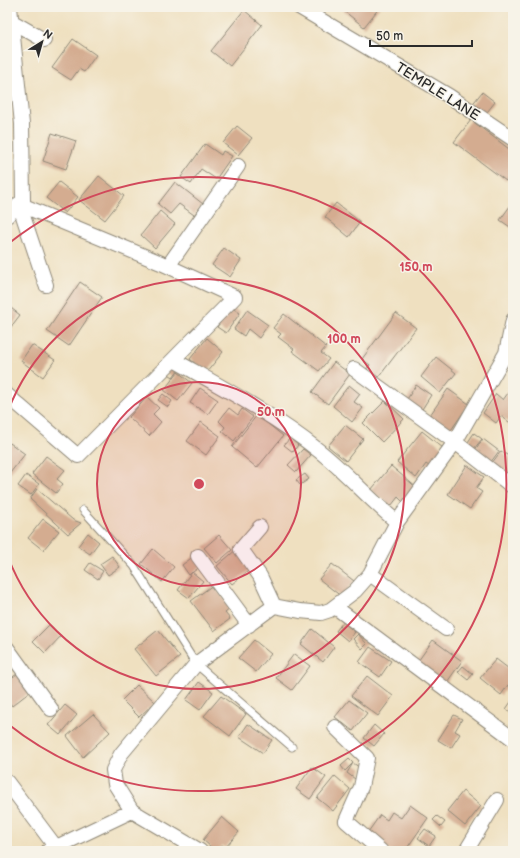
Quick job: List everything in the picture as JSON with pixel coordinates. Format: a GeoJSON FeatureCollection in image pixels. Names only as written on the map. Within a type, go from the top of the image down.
{"type":"FeatureCollection","features":[{"type":"Feature","properties":{"kind":"street","name":"TEMPLE LANE"},"geometry":{"type":"LineString","coordinates":[[299,7],[449,96],[513,139]]}},
{"type":"Feature","properties":{"kind":"street"},"geometry":{"type":"LineString","coordinates":[[11,14],[44,40]]}},
{"type":"Feature","properties":{"kind":"street"},"geometry":{"type":"LineString","coordinates":[[7,216],[23,201],[22,124],[11,14]]}},
{"type":"Feature","properties":{"kind":"street"},"geometry":{"type":"LineString","coordinates":[[168,266],[238,166]]}},
{"type":"Feature","properties":{"kind":"street"},"geometry":{"type":"LineString","coordinates":[[7,395],[78,456],[235,297],[168,266],[19,204]]}},
{"type":"Feature","properties":{"kind":"street"},"geometry":{"type":"LineString","coordinates":[[19,204],[46,285]]}},
{"type":"Feature","properties":{"kind":"street"},"geometry":{"type":"LineString","coordinates":[[200,851],[132,811],[114,784],[113,770],[121,754],[196,664],[274,606],[322,613],[334,607],[355,591],[370,574],[397,522],[455,442],[506,353],[513,320]]}},
{"type":"Feature","properties":{"kind":"street"},"geometry":{"type":"LineString","coordinates":[[174,360],[264,411],[319,451],[376,505],[397,522]]}},
{"type":"Feature","properties":{"kind":"street"},"geometry":{"type":"LineString","coordinates":[[354,369],[455,442],[513,487]]}},
{"type":"Feature","properties":{"kind":"street"},"geometry":{"type":"LineString","coordinates":[[260,527],[241,549],[260,576],[274,606]]}},
{"type":"Feature","properties":{"kind":"street"},"geometry":{"type":"LineString","coordinates":[[198,556],[249,626]]}},
{"type":"Feature","properties":{"kind":"street"},"geometry":{"type":"LineString","coordinates":[[370,574],[446,629]]}},
{"type":"Feature","properties":{"kind":"street"},"geometry":{"type":"LineString","coordinates":[[334,607],[513,739]]}},
{"type":"Feature","properties":{"kind":"street"},"geometry":{"type":"LineString","coordinates":[[7,648],[51,709]]}},
{"type":"Feature","properties":{"kind":"street"},"geometry":{"type":"LineString","coordinates":[[335,728],[367,758],[361,787],[346,821],[381,851]]}},
{"type":"Feature","properties":{"kind":"street"},"geometry":{"type":"LineString","coordinates":[[7,782],[52,849],[132,811]]}},
{"type":"Feature","properties":{"kind":"street"},"geometry":{"type":"LineString","coordinates":[[466,851],[497,800]]}},
{"type":"Feature","properties":{"kind":"lane"},"geometry":{"type":"LineString","coordinates":[[83,510],[134,566],[196,664],[292,748]]}},
{"type":"Feature","properties":{"kind":"building"},"geometry":{"type":"Polygon","coordinates":[[[339,7],[380,7],[364,27],[339,7]]]}},
{"type":"Feature","properties":{"kind":"building"},"geometry":{"type":"Polygon","coordinates":[[[244,10],[262,25],[230,66],[211,51],[244,10]]]}},
{"type":"Feature","properties":{"kind":"building"},"geometry":{"type":"Polygon","coordinates":[[[73,39],[96,55],[84,72],[79,69],[71,80],[52,68],[73,39]]]}},
{"type":"Feature","properties":{"kind":"building"},"geometry":{"type":"Polygon","coordinates":[[[482,92],[495,102],[484,116],[471,106],[482,92]]]}},
{"type":"Feature","properties":{"kind":"building"},"geometry":{"type":"Polygon","coordinates":[[[471,120],[513,152],[513,171],[506,181],[454,142],[471,120]]]}},
{"type":"Feature","properties":{"kind":"building"},"geometry":{"type":"Polygon","coordinates":[[[237,126],[252,138],[238,155],[223,143],[237,126]]]}},
{"type":"Feature","properties":{"kind":"building"},"geometry":{"type":"Polygon","coordinates":[[[52,133],[76,141],[66,169],[43,161],[52,133]]]}},
{"type":"Feature","properties":{"kind":"building"},"geometry":{"type":"Polygon","coordinates":[[[205,144],[221,155],[223,151],[232,156],[216,179],[201,169],[191,184],[181,177],[205,144]]]}},
{"type":"Feature","properties":{"kind":"building"},"geometry":{"type":"Polygon","coordinates":[[[99,176],[124,196],[105,220],[79,200],[99,176]]]}},
{"type":"Feature","properties":{"kind":"building"},"geometry":{"type":"Polygon","coordinates":[[[59,182],[78,197],[65,213],[46,198],[59,182]]]}},
{"type":"Feature","properties":{"kind":"building"},"geometry":{"type":"Polygon","coordinates":[[[175,182],[203,204],[194,215],[179,204],[170,214],[158,204],[175,182]]]}},
{"type":"Feature","properties":{"kind":"building"},"geometry":{"type":"Polygon","coordinates":[[[513,202],[513,229],[500,220],[513,202]]]}},
{"type":"Feature","properties":{"kind":"building"},"geometry":{"type":"Polygon","coordinates":[[[336,203],[360,222],[349,237],[325,217],[336,203]]]}},
{"type":"Feature","properties":{"kind":"building"},"geometry":{"type":"Polygon","coordinates":[[[160,211],[175,224],[155,248],[141,235],[160,211]]]}},
{"type":"Feature","properties":{"kind":"building"},"geometry":{"type":"Polygon","coordinates":[[[224,248],[241,260],[230,277],[212,265],[224,248]]]}},
{"type":"Feature","properties":{"kind":"building"},"geometry":{"type":"Polygon","coordinates":[[[80,282],[102,297],[69,346],[47,331],[80,282]]]}},
{"type":"Feature","properties":{"kind":"building"},"geometry":{"type":"Polygon","coordinates":[[[7,305],[20,315],[7,332],[7,305]]]}},
{"type":"Feature","properties":{"kind":"building"},"geometry":{"type":"Polygon","coordinates":[[[231,307],[240,313],[226,333],[217,327],[231,307]]]}},
{"type":"Feature","properties":{"kind":"building"},"geometry":{"type":"Polygon","coordinates":[[[247,310],[268,325],[259,338],[248,329],[244,336],[234,329],[247,310]]]}},
{"type":"Feature","properties":{"kind":"building"},"geometry":{"type":"Polygon","coordinates":[[[396,313],[416,328],[375,382],[363,373],[370,365],[362,359],[396,313]]]}},
{"type":"Feature","properties":{"kind":"building"},"geometry":{"type":"Polygon","coordinates":[[[284,314],[326,347],[321,353],[329,359],[319,371],[292,351],[294,349],[278,337],[281,334],[273,328],[284,314]]]}},
{"type":"Feature","properties":{"kind":"building"},"geometry":{"type":"Polygon","coordinates":[[[207,338],[223,352],[206,373],[190,359],[207,338]]]}},
{"type":"Feature","properties":{"kind":"building"},"geometry":{"type":"Polygon","coordinates":[[[32,345],[55,360],[43,377],[21,361],[32,345]]]}},
{"type":"Feature","properties":{"kind":"building"},"geometry":{"type":"Polygon","coordinates":[[[436,357],[456,373],[440,393],[421,377],[436,357]]]}},
{"type":"Feature","properties":{"kind":"building"},"geometry":{"type":"Polygon","coordinates":[[[334,362],[350,374],[328,404],[312,392],[334,362]]]}},
{"type":"Feature","properties":{"kind":"building"},"geometry":{"type":"Polygon","coordinates":[[[173,364],[179,369],[173,377],[166,372],[173,364]]]}},
{"type":"Feature","properties":{"kind":"building"},"geometry":{"type":"Polygon","coordinates":[[[178,372],[192,383],[178,401],[164,390],[178,372]]]}},
{"type":"Feature","properties":{"kind":"building"},"geometry":{"type":"Polygon","coordinates":[[[349,385],[360,394],[354,402],[363,408],[352,422],[333,406],[349,385]]]}},
{"type":"Feature","properties":{"kind":"building"},"geometry":{"type":"Polygon","coordinates":[[[416,385],[431,395],[419,414],[404,404],[416,385]]]}},
{"type":"Feature","properties":{"kind":"building"},"geometry":{"type":"Polygon","coordinates":[[[200,388],[218,400],[208,414],[190,403],[200,388]]]}},
{"type":"Feature","properties":{"kind":"building"},"geometry":{"type":"Polygon","coordinates":[[[448,389],[469,404],[449,433],[428,418],[448,389]]]}},
{"type":"Feature","properties":{"kind":"building"},"geometry":{"type":"Polygon","coordinates":[[[508,393],[513,397],[513,425],[501,416],[496,423],[483,413],[496,394],[503,400],[508,393]]]}},
{"type":"Feature","properties":{"kind":"building"},"geometry":{"type":"Polygon","coordinates":[[[163,394],[172,401],[168,407],[158,400],[163,394]]]}},
{"type":"Feature","properties":{"kind":"building"},"geometry":{"type":"Polygon","coordinates":[[[147,397],[159,408],[153,414],[161,422],[149,436],[129,417],[147,397]]]}},
{"type":"Feature","properties":{"kind":"building"},"geometry":{"type":"Polygon","coordinates":[[[385,401],[404,419],[382,442],[363,423],[385,401]]]}},
{"type":"Feature","properties":{"kind":"building"},"geometry":{"type":"Polygon","coordinates":[[[229,408],[238,415],[242,409],[253,417],[234,441],[222,431],[225,427],[219,421],[229,408]]]}},
{"type":"Feature","properties":{"kind":"building"},"geometry":{"type":"Polygon","coordinates":[[[257,415],[283,436],[257,468],[232,447],[257,415]]]}},
{"type":"Feature","properties":{"kind":"building"},"geometry":{"type":"Polygon","coordinates":[[[201,422],[220,436],[206,455],[187,441],[201,422]]]}},
{"type":"Feature","properties":{"kind":"building"},"geometry":{"type":"Polygon","coordinates":[[[345,425],[363,439],[346,461],[328,446],[345,425]]]}},
{"type":"Feature","properties":{"kind":"building"},"geometry":{"type":"Polygon","coordinates":[[[422,431],[443,448],[429,466],[426,464],[416,478],[397,462],[422,431]]]}},
{"type":"Feature","properties":{"kind":"building"},"geometry":{"type":"Polygon","coordinates":[[[474,433],[482,439],[473,450],[466,445],[474,433]]]}},
{"type":"Feature","properties":{"kind":"building"},"geometry":{"type":"Polygon","coordinates":[[[290,438],[298,445],[293,452],[284,445],[290,438]]]}},
{"type":"Feature","properties":{"kind":"building"},"geometry":{"type":"Polygon","coordinates":[[[483,439],[499,451],[490,463],[474,451],[483,439]]]}},
{"type":"Feature","properties":{"kind":"building"},"geometry":{"type":"Polygon","coordinates":[[[10,443],[25,454],[10,473],[7,471],[7,447],[10,443]]]}},
{"type":"Feature","properties":{"kind":"building"},"geometry":{"type":"Polygon","coordinates":[[[303,449],[311,455],[296,472],[288,465],[303,449]]]}},
{"type":"Feature","properties":{"kind":"building"},"geometry":{"type":"Polygon","coordinates":[[[501,451],[513,459],[513,478],[492,463],[501,451]]]}},
{"type":"Feature","properties":{"kind":"building"},"geometry":{"type":"Polygon","coordinates":[[[46,456],[65,470],[57,479],[63,484],[56,493],[32,474],[46,456]]]}},
{"type":"Feature","properties":{"kind":"building"},"geometry":{"type":"Polygon","coordinates":[[[467,465],[484,477],[476,488],[482,492],[470,509],[448,494],[467,465]]]}},
{"type":"Feature","properties":{"kind":"building"},"geometry":{"type":"Polygon","coordinates":[[[391,466],[418,489],[405,504],[398,497],[391,506],[371,490],[391,466]]]}},
{"type":"Feature","properties":{"kind":"building"},"geometry":{"type":"Polygon","coordinates":[[[305,474],[309,479],[300,485],[296,480],[305,474]]]}},
{"type":"Feature","properties":{"kind":"building"},"geometry":{"type":"Polygon","coordinates":[[[26,475],[39,484],[31,495],[18,486],[26,475]]]}},
{"type":"Feature","properties":{"kind":"building"},"geometry":{"type":"Polygon","coordinates":[[[37,489],[73,520],[81,523],[68,534],[30,499],[37,489]]]}},
{"type":"Feature","properties":{"kind":"building"},"geometry":{"type":"Polygon","coordinates":[[[43,519],[59,531],[43,550],[28,538],[43,519]]]}},
{"type":"Feature","properties":{"kind":"building"},"geometry":{"type":"Polygon","coordinates":[[[88,533],[99,542],[90,554],[78,546],[88,533]]]}},
{"type":"Feature","properties":{"kind":"building"},"geometry":{"type":"Polygon","coordinates":[[[219,535],[232,550],[217,563],[204,548],[219,535]]]}},
{"type":"Feature","properties":{"kind":"building"},"geometry":{"type":"Polygon","coordinates":[[[153,549],[174,567],[162,582],[141,564],[153,549]]]}},
{"type":"Feature","properties":{"kind":"building"},"geometry":{"type":"Polygon","coordinates":[[[237,549],[252,568],[232,584],[217,566],[237,549]]]}},
{"type":"Feature","properties":{"kind":"building"},"geometry":{"type":"Polygon","coordinates":[[[112,556],[120,567],[108,575],[100,564],[112,556]]]}},
{"type":"Feature","properties":{"kind":"building"},"geometry":{"type":"Polygon","coordinates":[[[194,556],[201,566],[189,575],[182,565],[194,556]]]}},
{"type":"Feature","properties":{"kind":"building"},"geometry":{"type":"Polygon","coordinates":[[[90,563],[103,571],[98,579],[85,570],[90,563]]]}},
{"type":"Feature","properties":{"kind":"building"},"geometry":{"type":"Polygon","coordinates":[[[332,564],[354,581],[342,597],[319,579],[332,564]]]}},
{"type":"Feature","properties":{"kind":"building"},"geometry":{"type":"Polygon","coordinates":[[[192,572],[203,581],[189,598],[178,590],[192,572]]]}},
{"type":"Feature","properties":{"kind":"building"},"geometry":{"type":"Polygon","coordinates":[[[213,585],[231,608],[225,613],[230,619],[214,631],[191,601],[213,585]]]}},
{"type":"Feature","properties":{"kind":"building"},"geometry":{"type":"Polygon","coordinates":[[[343,622],[355,632],[348,641],[336,631],[343,622]]]}},
{"type":"Feature","properties":{"kind":"building"},"geometry":{"type":"Polygon","coordinates":[[[49,625],[61,636],[45,653],[33,641],[49,625]]]}},
{"type":"Feature","properties":{"kind":"building"},"geometry":{"type":"Polygon","coordinates":[[[312,629],[334,647],[323,662],[301,644],[312,629]]]}},
{"type":"Feature","properties":{"kind":"building"},"geometry":{"type":"Polygon","coordinates":[[[158,630],[180,657],[156,676],[134,649],[158,630]]]}},
{"type":"Feature","properties":{"kind":"building"},"geometry":{"type":"Polygon","coordinates":[[[358,634],[367,644],[362,649],[353,639],[358,634]]]}},
{"type":"Feature","properties":{"kind":"building"},"geometry":{"type":"Polygon","coordinates":[[[254,640],[271,654],[256,672],[238,658],[254,640]]]}},
{"type":"Feature","properties":{"kind":"building"},"geometry":{"type":"Polygon","coordinates":[[[433,640],[462,661],[445,685],[416,664],[433,640]]]}},
{"type":"Feature","properties":{"kind":"building"},"geometry":{"type":"Polygon","coordinates":[[[370,647],[391,661],[380,677],[359,662],[370,647]]]}},
{"type":"Feature","properties":{"kind":"building"},"geometry":{"type":"Polygon","coordinates":[[[294,654],[310,666],[292,690],[276,678],[294,654]]]}},
{"type":"Feature","properties":{"kind":"building"},"geometry":{"type":"Polygon","coordinates":[[[496,659],[513,672],[513,687],[512,688],[508,685],[501,695],[480,678],[496,659]]]}},
{"type":"Feature","properties":{"kind":"building"},"geometry":{"type":"Polygon","coordinates":[[[463,666],[473,674],[468,680],[458,672],[463,666]]]}},
{"type":"Feature","properties":{"kind":"building"},"geometry":{"type":"Polygon","coordinates":[[[17,674],[31,691],[12,706],[7,699],[7,681],[17,674]]]}},
{"type":"Feature","properties":{"kind":"building"},"geometry":{"type":"Polygon","coordinates":[[[367,676],[393,696],[378,716],[351,696],[367,676]]]}},
{"type":"Feature","properties":{"kind":"building"},"geometry":{"type":"Polygon","coordinates":[[[199,682],[213,692],[200,710],[186,700],[199,682]]]}},
{"type":"Feature","properties":{"kind":"building"},"geometry":{"type":"Polygon","coordinates":[[[137,685],[155,702],[139,717],[122,700],[137,685]]]}},
{"type":"Feature","properties":{"kind":"building"},"geometry":{"type":"Polygon","coordinates":[[[221,696],[246,714],[230,736],[204,716],[221,696]]]}},
{"type":"Feature","properties":{"kind":"building"},"geometry":{"type":"Polygon","coordinates":[[[513,699],[513,714],[506,709],[513,699]]]}},
{"type":"Feature","properties":{"kind":"building"},"geometry":{"type":"Polygon","coordinates":[[[349,700],[367,713],[353,731],[335,717],[349,700]]]}},
{"type":"Feature","properties":{"kind":"building"},"geometry":{"type":"Polygon","coordinates":[[[65,705],[77,715],[60,735],[48,725],[65,705]]]}},
{"type":"Feature","properties":{"kind":"building"},"geometry":{"type":"Polygon","coordinates":[[[93,714],[110,732],[83,757],[67,736],[93,714]]]}},
{"type":"Feature","properties":{"kind":"building"},"geometry":{"type":"Polygon","coordinates":[[[454,715],[462,719],[455,731],[460,734],[451,748],[438,740],[454,715]]]}},
{"type":"Feature","properties":{"kind":"building"},"geometry":{"type":"Polygon","coordinates":[[[248,724],[272,740],[263,753],[239,737],[248,724]]]}},
{"type":"Feature","properties":{"kind":"building"},"geometry":{"type":"Polygon","coordinates":[[[374,725],[384,734],[374,746],[364,738],[374,725]]]}},
{"type":"Feature","properties":{"kind":"building"},"geometry":{"type":"Polygon","coordinates":[[[349,759],[353,763],[345,771],[341,766],[349,759]]]}},
{"type":"Feature","properties":{"kind":"building"},"geometry":{"type":"Polygon","coordinates":[[[353,763],[362,769],[355,779],[347,773],[353,763]]]}},
{"type":"Feature","properties":{"kind":"building"},"geometry":{"type":"Polygon","coordinates":[[[312,767],[326,777],[310,799],[296,789],[312,767]]]}},
{"type":"Feature","properties":{"kind":"building"},"geometry":{"type":"Polygon","coordinates":[[[335,776],[350,789],[333,811],[317,798],[335,776]]]}},
{"type":"Feature","properties":{"kind":"building"},"geometry":{"type":"Polygon","coordinates":[[[463,791],[481,806],[465,826],[447,811],[463,791]]]}},
{"type":"Feature","properties":{"kind":"building"},"geometry":{"type":"Polygon","coordinates":[[[410,805],[428,818],[405,851],[390,851],[366,835],[380,815],[387,820],[392,812],[401,818],[410,805]]]}},
{"type":"Feature","properties":{"kind":"building"},"geometry":{"type":"Polygon","coordinates":[[[437,816],[445,822],[441,827],[433,820],[437,816]]]}},
{"type":"Feature","properties":{"kind":"building"},"geometry":{"type":"Polygon","coordinates":[[[222,817],[239,832],[225,848],[222,845],[218,851],[207,851],[211,847],[203,840],[222,817]]]}},
{"type":"Feature","properties":{"kind":"building"},"geometry":{"type":"Polygon","coordinates":[[[425,829],[436,836],[429,846],[418,838],[425,829]]]}}]}
